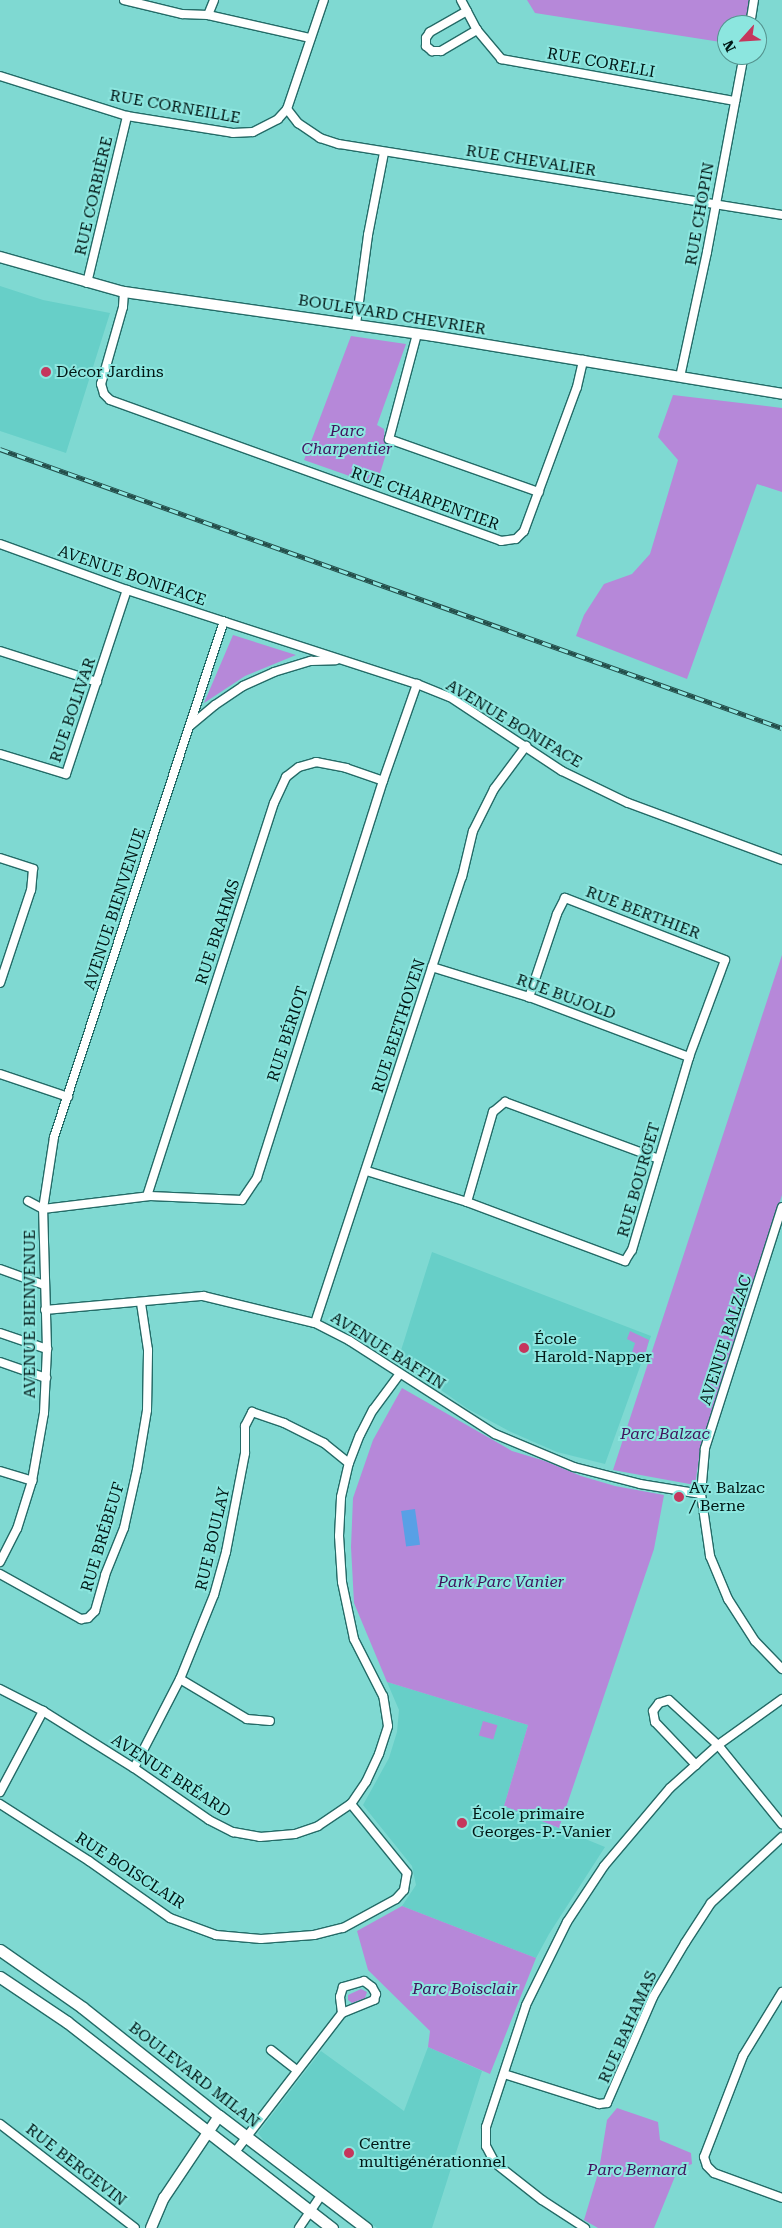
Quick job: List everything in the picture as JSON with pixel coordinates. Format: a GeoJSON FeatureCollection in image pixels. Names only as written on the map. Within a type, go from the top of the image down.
{"type":"FeatureCollection","features":[{"type":"Feature","properties":{"kind":"main road","name":"BOULEVARD MILAN"},"geometry":{"type":"LineString","coordinates":[[0,1950],[83,2008],[219,2116],[366,2228]]}},
{"type":"Feature","properties":{"kind":"main road"},"geometry":{"type":"LineString","coordinates":[[0,1977],[67,2022],[332,2228]]}},
{"type":"Feature","properties":{"kind":"street"},"geometry":{"type":"LineString","coordinates":[[124,0],[182,14],[208,15],[310,38]]}},
{"type":"Feature","properties":{"kind":"street"},"geometry":{"type":"LineString","coordinates":[[208,15],[214,0]]}},
{"type":"Feature","properties":{"kind":"street"},"geometry":{"type":"LineString","coordinates":[[287,109],[324,0]]}},
{"type":"Feature","properties":{"kind":"street","name":"RUE CORELLI"},"geometry":{"type":"LineString","coordinates":[[461,0],[477,30],[500,60],[735,100]]}},
{"type":"Feature","properties":{"kind":"street"},"geometry":{"type":"LineString","coordinates":[[752,15],[754,0]]}},
{"type":"Feature","properties":{"kind":"street"},"geometry":{"type":"LineString","coordinates":[[467,11],[430,32],[426,38],[426,46],[432,51],[441,51],[477,30]]}},
{"type":"Feature","properties":{"kind":"street","name":"RUE CHOPIN"},"geometry":{"type":"LineString","coordinates":[[680,377],[707,252],[742,65]]}},
{"type":"Feature","properties":{"kind":"street","name":"RUE CORNEILLE"},"geometry":{"type":"LineString","coordinates":[[0,76],[127,116],[243,133],[254,132],[267,126],[282,117],[287,109]]}},
{"type":"Feature","properties":{"kind":"street","name":"RUE CHEVALIER"},"geometry":{"type":"LineString","coordinates":[[287,109],[298,123],[320,138],[384,153],[782,215]]}},
{"type":"Feature","properties":{"kind":"street","name":"RUE CORBIÈRE"},"geometry":{"type":"LineString","coordinates":[[88,283],[127,116]]}},
{"type":"Feature","properties":{"kind":"street"},"geometry":{"type":"LineString","coordinates":[[356,324],[368,235],[384,153]]}},
{"type":"Feature","properties":{"kind":"street","name":"BOULEVARD CHEVRIER"},"geometry":{"type":"LineString","coordinates":[[0,257],[124,292],[356,324],[782,394]]}},
{"type":"Feature","properties":{"kind":"street","name":"RUE CHARPENTIER"},"geometry":{"type":"LineString","coordinates":[[124,292],[123,307],[101,384],[104,394],[110,400],[501,541],[516,540],[524,532],[577,387],[583,360]]}},
{"type":"Feature","properties":{"kind":"street"},"geometry":{"type":"LineString","coordinates":[[417,334],[389,439],[539,492]]}},
{"type":"Feature","properties":{"kind":"street","name":"AVENUE BONIFACE"},"geometry":{"type":"LineString","coordinates":[[0,544],[127,590],[417,684],[450,697],[562,771],[628,803],[782,860]]}},
{"type":"Feature","properties":{"kind":"street","name":"RUE BOLIVAR"},"geometry":{"type":"LineString","coordinates":[[0,754],[66,774],[127,590]]}},
{"type":"Feature","properties":{"kind":"street","name":"AVENUE BIENVENUE"},"geometry":{"type":"LineString","coordinates":[[0,1562],[16,1529],[32,1481],[44,1413],[47,1349],[43,1209],[54,1137],[224,621]]}},
{"type":"Feature","properties":{"kind":"street"},"geometry":{"type":"LineString","coordinates":[[0,651],[97,682]]}},
{"type":"Feature","properties":{"kind":"street","name":"AVENUE BONIFACE"},"geometry":{"type":"LineString","coordinates":[[191,725],[215,705],[243,686],[274,672],[311,661],[342,660]]}},
{"type":"Feature","properties":{"kind":"street","name":"RUE BÉRIOT"},"geometry":{"type":"LineString","coordinates":[[43,1209],[147,1196],[242,1200],[257,1178],[383,781],[417,684]]}},
{"type":"Feature","properties":{"kind":"street","name":"RUE BEETHOVEN"},"geometry":{"type":"LineString","coordinates":[[315,1323],[367,1171],[462,876],[473,831],[494,788],[526,746]]}},
{"type":"Feature","properties":{"kind":"street","name":"RUE BRAHMS"},"geometry":{"type":"LineString","coordinates":[[147,1196],[274,803],[286,777],[299,767],[316,762],[346,768],[383,781]]}},
{"type":"Feature","properties":{"kind":"street"},"geometry":{"type":"LineString","coordinates":[[0,858],[33,870],[31,890],[3,964],[0,982]]}},
{"type":"Feature","properties":{"kind":"street","name":"RUE BERTHIER"},"geometry":{"type":"LineString","coordinates":[[528,997],[557,914],[565,898],[726,960]]}},
{"type":"Feature","properties":{"kind":"street","name":"RUE BOURGET"},"geometry":{"type":"LineString","coordinates":[[367,1171],[467,1202],[625,1260],[632,1250],[689,1057],[726,960]]}},
{"type":"Feature","properties":{"kind":"street","name":"RUE BUJOLD"},"geometry":{"type":"LineString","coordinates":[[432,967],[528,997],[689,1057]]}},
{"type":"Feature","properties":{"kind":"street"},"geometry":{"type":"LineString","coordinates":[[0,1074],[68,1097]]}},
{"type":"Feature","properties":{"kind":"street"},"geometry":{"type":"LineString","coordinates":[[467,1202],[493,1112],[505,1102],[659,1160]]}},
{"type":"Feature","properties":{"kind":"street","name":"AVENUE BIENVENUE"},"geometry":{"type":"LineString","coordinates":[[28,1201],[43,1209]]}},
{"type":"Feature","properties":{"kind":"street","name":"AVENUE BALZAC"},"geometry":{"type":"LineString","coordinates":[[782,1207],[706,1449],[701,1494],[710,1556],[728,1598],[755,1641],[782,1669]]}},
{"type":"Feature","properties":{"kind":"street"},"geometry":{"type":"LineString","coordinates":[[0,1269],[44,1285]]}},
{"type":"Feature","properties":{"kind":"street","name":"AVENUE BAFFIN"},"geometry":{"type":"LineString","coordinates":[[45,1310],[141,1303],[203,1296],[315,1323],[350,1341],[399,1375],[495,1434],[574,1467],[640,1484],[701,1494]]}},
{"type":"Feature","properties":{"kind":"street","name":"RUE BRÉBEUF"},"geometry":{"type":"LineString","coordinates":[[0,1574],[81,1619],[88,1618],[95,1611],[105,1575],[124,1528],[137,1470],[145,1418],[148,1350],[141,1303]]}},
{"type":"Feature","properties":{"kind":"street"},"geometry":{"type":"LineString","coordinates":[[0,1333],[47,1349]]}},
{"type":"Feature","properties":{"kind":"street"},"geometry":{"type":"LineString","coordinates":[[0,1362],[46,1378]]}},
{"type":"Feature","properties":{"kind":"street","name":"AVENUE BRÉARD"},"geometry":{"type":"LineString","coordinates":[[0,1689],[43,1711],[134,1768],[209,1820],[227,1830],[246,1835],[274,1837],[303,1832],[325,1822],[351,1804],[370,1775],[388,1726],[383,1696],[354,1639],[342,1582],[339,1536],[341,1497],[349,1463],[373,1410],[399,1375]]}},
{"type":"Feature","properties":{"kind":"street","name":"RUE BOULAY"},"geometry":{"type":"LineString","coordinates":[[134,1768],[180,1679],[214,1595],[226,1552],[245,1453],[245,1426],[252,1412],[284,1423],[324,1443],[349,1463]]}},
{"type":"Feature","properties":{"kind":"street"},"geometry":{"type":"LineString","coordinates":[[0,1471],[32,1481]]}},
{"type":"Feature","properties":{"kind":"street"},"geometry":{"type":"LineString","coordinates":[[180,1679],[248,1719],[270,1721]]}},
{"type":"Feature","properties":{"kind":"street"},"geometry":{"type":"LineString","coordinates":[[696,1765],[655,1722],[652,1711],[659,1703],[669,1700],[718,1746],[782,1824]]}},
{"type":"Feature","properties":{"kind":"street"},"geometry":{"type":"LineString","coordinates":[[585,2228],[542,2200],[495,2163],[486,2146],[486,2127],[526,2005],[568,1922],[604,1866],[670,1788],[718,1746],[782,1700]]}},
{"type":"Feature","properties":{"kind":"street"},"geometry":{"type":"LineString","coordinates":[[0,1792],[43,1711]]}},
{"type":"Feature","properties":{"kind":"street","name":"RUE BOISCLAIR"},"geometry":{"type":"LineString","coordinates":[[0,1804],[90,1861],[170,1918],[216,1935],[261,1939],[314,1935],[343,1928],[396,1899],[404,1890],[407,1873],[351,1804]]}},
{"type":"Feature","properties":{"kind":"street","name":"RUE BAHAMAS"},"geometry":{"type":"LineString","coordinates":[[504,2074],[599,2104],[608,2103],[653,1997],[685,1943],[712,1903],[782,1837]]}},
{"type":"Feature","properties":{"kind":"street"},"geometry":{"type":"LineString","coordinates":[[235,2152],[342,2013],[374,2000],[376,1994],[372,1987],[364,1981],[343,1987],[340,1997],[342,2013]]}},
{"type":"Feature","properties":{"kind":"street"},"geometry":{"type":"LineString","coordinates":[[782,1992],[743,2056],[704,2158],[707,2166],[714,2173],[782,2198]]}},
{"type":"Feature","properties":{"kind":"street"},"geometry":{"type":"LineString","coordinates":[[271,2050],[297,2070]]}},
{"type":"Feature","properties":{"kind":"street"},"geometry":{"type":"LineString","coordinates":[[151,2228],[164,2198],[207,2131],[219,2116]]}},
{"type":"Feature","properties":{"kind":"street","name":"RUE BERGEVIN"},"geometry":{"type":"LineString","coordinates":[[0,2124],[135,2228]]}},
{"type":"Feature","properties":{"kind":"street"},"geometry":{"type":"LineString","coordinates":[[299,2228],[322,2194]]}},
{"type":"Feature","properties":{"kind":"shaded area","name":"Décor Jardins"},"geometry":{"type":"Polygon","coordinates":[[[0,286],[43,300],[110,313],[66,453],[0,431],[0,286]]]}},
{"type":"Feature","properties":{"kind":"shaded area","name":"École Harold-Napper"},"geometry":{"type":"Polygon","coordinates":[[[432,1252],[651,1336],[605,1464],[557,1452],[511,1432],[468,1409],[398,1360],[432,1252]]]}},
{"type":"Feature","properties":{"kind":"shaded area"},"geometry":{"type":"Polygon","coordinates":[[[415,1509],[420,1545],[406,1547],[401,1511],[415,1509]]]}},
{"type":"Feature","properties":{"kind":"shaded area","name":"École primaire Georges-P.-Vanier"},"geometry":{"type":"Polygon","coordinates":[[[387,1682],[528,1725],[504,1806],[605,1847],[549,1934],[536,1958],[402,1906],[416,1885],[412,1866],[363,1805],[389,1758],[397,1732],[399,1710],[387,1682]]]}},
{"type":"Feature","properties":{"kind":"shaded area","name":"Centre multigénérationnel"},"geometry":{"type":"Polygon","coordinates":[[[428,2047],[482,2071],[432,2228],[377,2228],[264,2141],[258,2133],[321,2051],[404,2111],[428,2047]]]}},
{"type":"Feature","properties":{"kind":"green space"},"geometry":{"type":"Polygon","coordinates":[[[527,0],[751,0],[749,15],[717,15],[717,41],[535,13],[527,0]]]}},
{"type":"Feature","properties":{"kind":"green space","name":"Parc Charpentier"},"geometry":{"type":"Polygon","coordinates":[[[351,336],[406,344],[377,425],[384,429],[386,454],[376,486],[364,481],[366,474],[360,473],[358,479],[304,460],[351,336]]]}},
{"type":"Feature","properties":{"kind":"green space"},"geometry":{"type":"Polygon","coordinates":[[[673,395],[782,408],[782,492],[757,484],[687,679],[576,636],[584,615],[604,584],[632,574],[650,554],[678,460],[658,437],[673,395]]]}},
{"type":"Feature","properties":{"kind":"green space"},"geometry":{"type":"Polygon","coordinates":[[[233,635],[296,655],[245,676],[204,703],[233,635]]]}},
{"type":"Feature","properties":{"kind":"green space","name":"Parc Balzac"},"geometry":{"type":"Polygon","coordinates":[[[782,955],[782,1195],[700,1452],[695,1485],[613,1470],[782,955]]]}},
{"type":"Feature","properties":{"kind":"green space"},"geometry":{"type":"Polygon","coordinates":[[[630,1331],[649,1340],[643,1363],[630,1359],[635,1343],[627,1339],[630,1331]]]}},
{"type":"Feature","properties":{"kind":"green space","name":"Park Parc Vanier"},"geometry":{"type":"Polygon","coordinates":[[[402,1388],[512,1451],[615,1486],[664,1495],[654,1549],[559,1828],[504,1806],[528,1725],[387,1682],[354,1603],[351,1547],[353,1498],[373,1440],[402,1388]]]}},
{"type":"Feature","properties":{"kind":"green space"},"geometry":{"type":"Polygon","coordinates":[[[483,1721],[497,1725],[493,1740],[479,1735],[483,1721]]]}},
{"type":"Feature","properties":{"kind":"green space","name":"Parc Boisclair"},"geometry":{"type":"Polygon","coordinates":[[[402,1906],[536,1958],[490,2074],[428,2047],[430,2031],[368,1970],[357,1931],[402,1906]]]}},
{"type":"Feature","properties":{"kind":"green space"},"geometry":{"type":"Polygon","coordinates":[[[361,1989],[367,1992],[365,1998],[352,2003],[348,2000],[348,1995],[361,1989]]]}},
{"type":"Feature","properties":{"kind":"green space","name":"Parc Bernard"},"geometry":{"type":"Polygon","coordinates":[[[617,2108],[658,2122],[660,2140],[691,2153],[692,2164],[678,2169],[654,2228],[598,2228],[584,2220],[599,2170],[607,2120],[617,2108]]]}},
{"type":"Feature","properties":{"kind":"railway"},"geometry":{"type":"LineString","coordinates":[[0,449],[782,728]]}},
{"type":"Feature","properties":{"kind":"place","name":"Décor Jardins"},"geometry":{"type":"Point","coordinates":[46,372]}},
{"type":"Feature","properties":{"kind":"place","name":"École Harold-Napper"},"geometry":{"type":"Point","coordinates":[524,1348]}},
{"type":"Feature","properties":{"kind":"place","name":"Av. Balzac / Berne"},"geometry":{"type":"Point","coordinates":[679,1497]}},
{"type":"Feature","properties":{"kind":"place","name":"École primaire Georges-P.-Vanier"},"geometry":{"type":"Point","coordinates":[462,1823]}},
{"type":"Feature","properties":{"kind":"place","name":"Centre multigénérationnel"},"geometry":{"type":"Point","coordinates":[349,2153]}}]}
